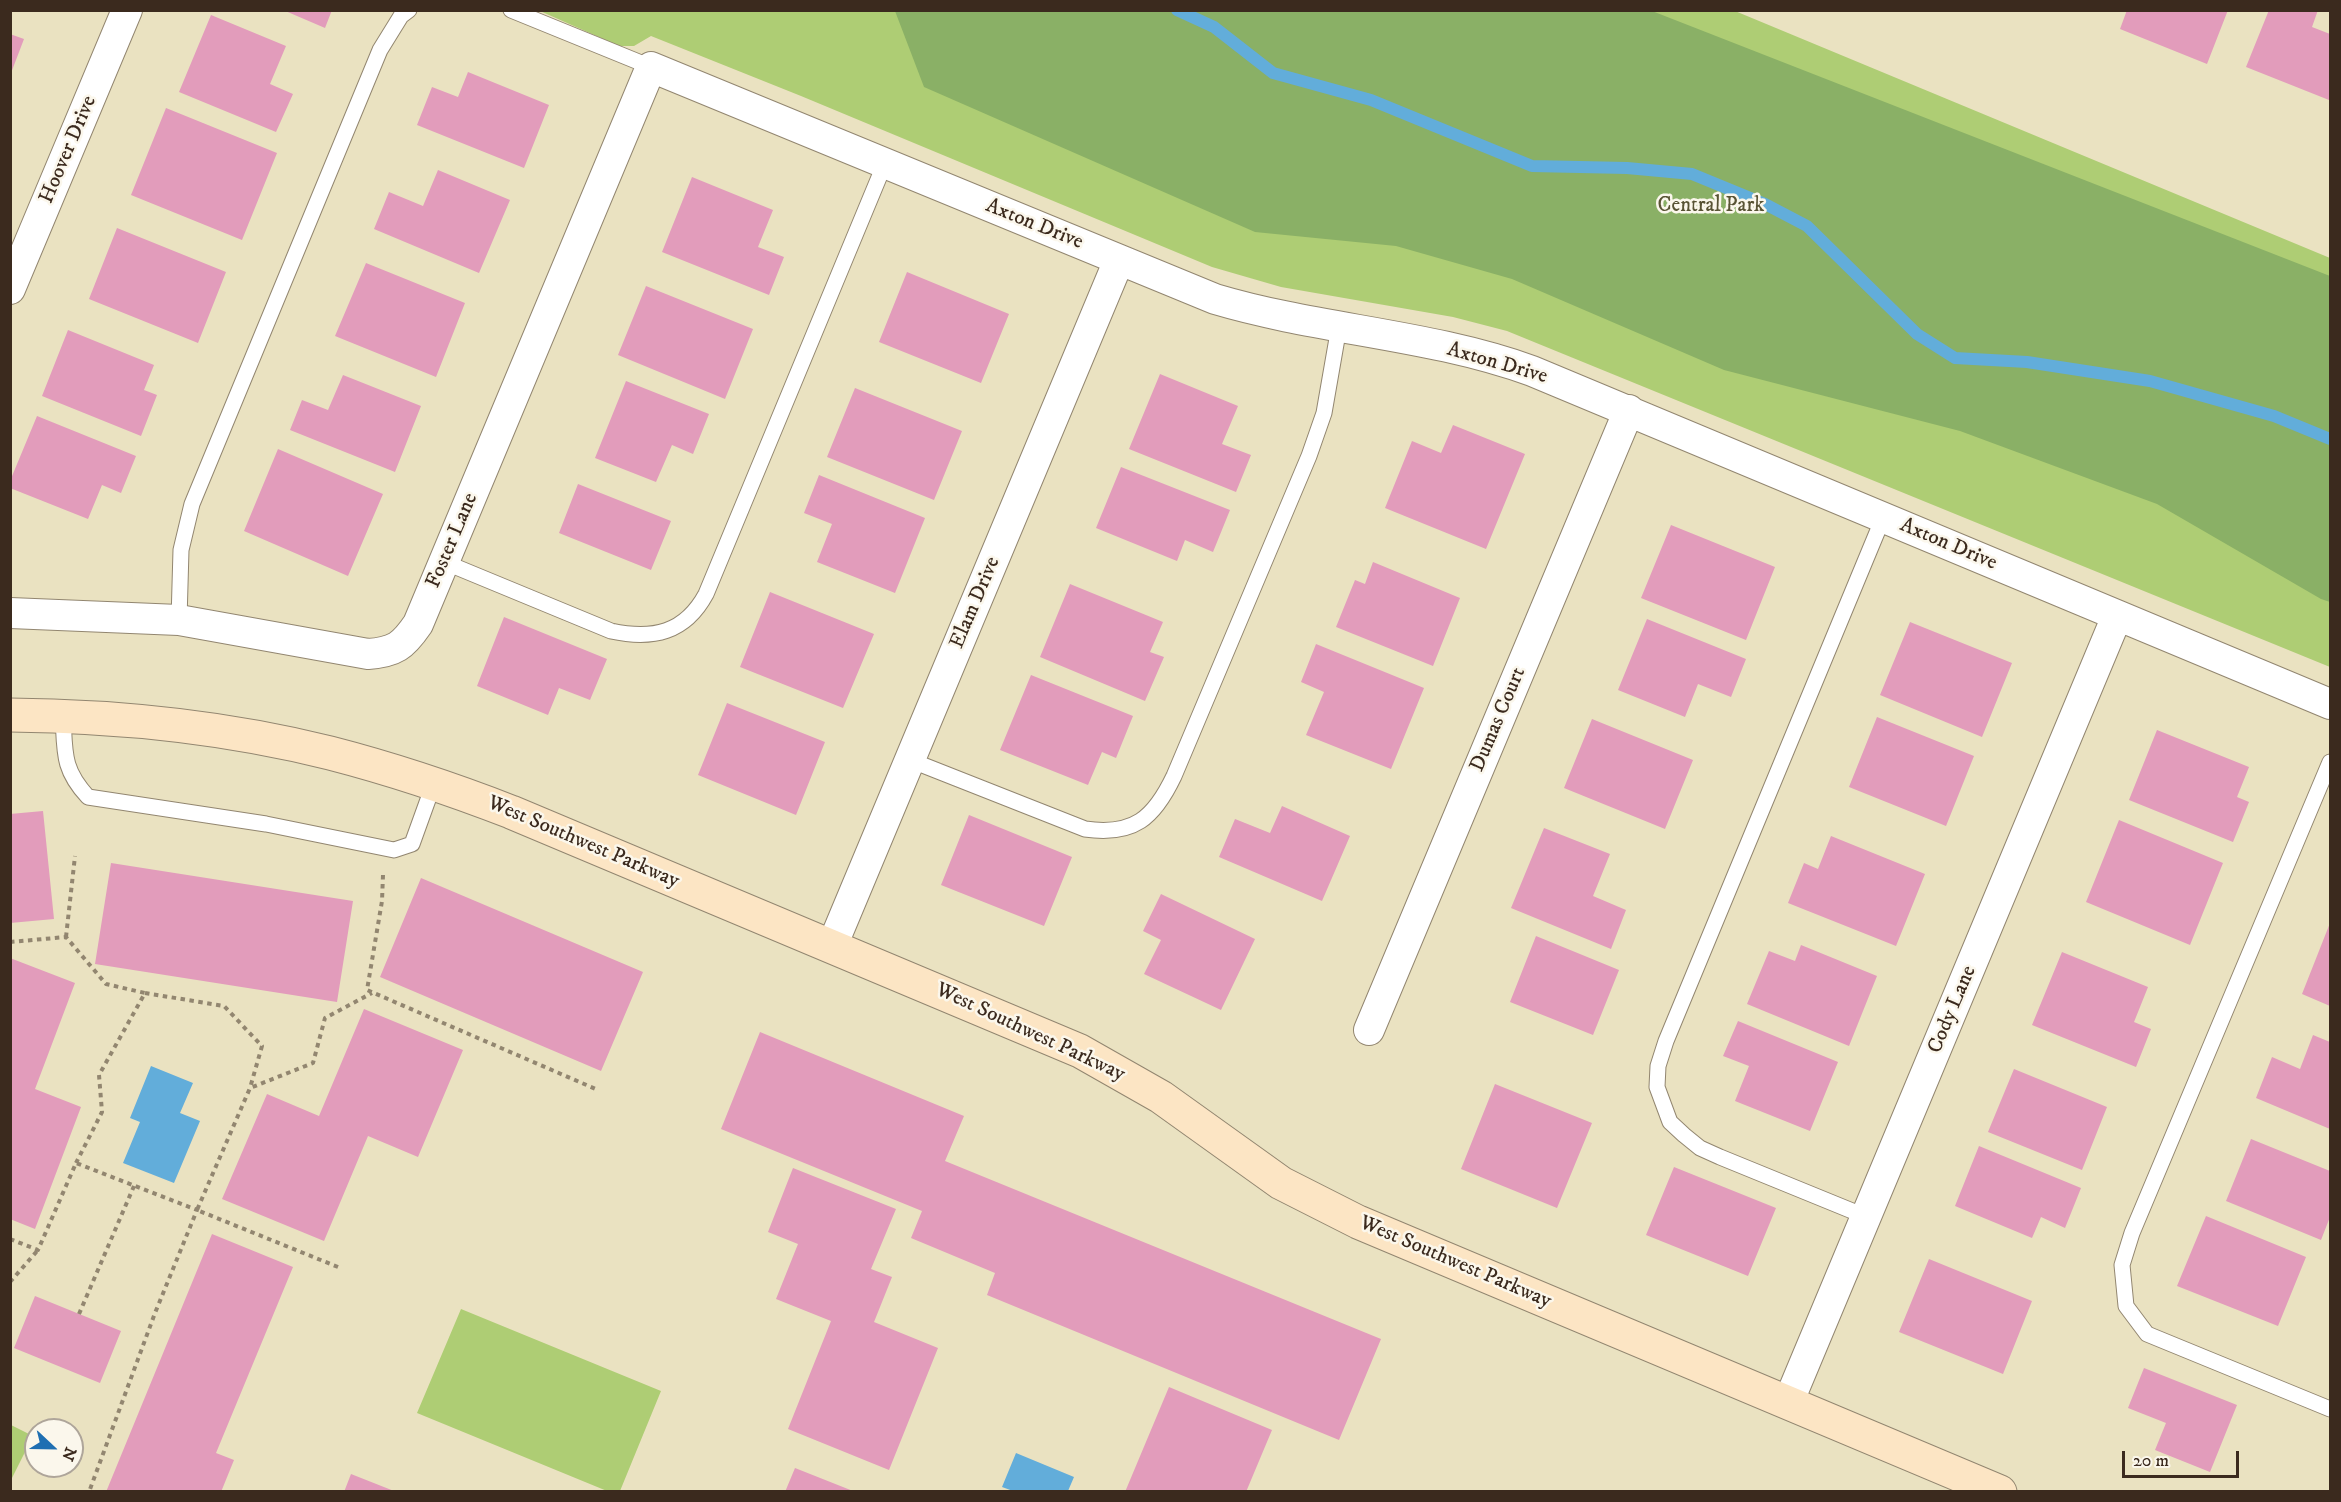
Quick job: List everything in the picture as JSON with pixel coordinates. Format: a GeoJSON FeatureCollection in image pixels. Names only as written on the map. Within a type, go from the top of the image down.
{"type":"FeatureCollection","features":[{"type":"Feature","properties":{"kind":"street","name":"Hoover Drive"},"geometry":{"type":"LineString","coordinates":[[10,289],[128,10]]}},
{"type":"Feature","properties":{"kind":"street","name":"Foster Lane"},"geometry":{"type":"LineString","coordinates":[[10,613],[179,620],[368,654],[384,653],[398,648],[413,632],[444,562],[651,67]]}},
{"type":"Feature","properties":{"kind":"street","name":"Axton Drive"},"geometry":{"type":"LineString","coordinates":[[651,67],[1186,289],[1250,310],[1506,362],[1629,411],[2331,704]]}},
{"type":"Feature","properties":{"kind":"street","name":"Elam Drive"},"geometry":{"type":"LineString","coordinates":[[832,946],[1119,260]]}},
{"type":"Feature","properties":{"kind":"street","name":"Dumas Court"},"geometry":{"type":"LineString","coordinates":[[1369,1030],[1629,411]]}},
{"type":"Feature","properties":{"kind":"street","name":"Cody Lane"},"geometry":{"type":"LineString","coordinates":[[1788,1403],[2117,616]]}},
{"type":"Feature","properties":{"kind":"street","name":"West Southwest Parkway"},"geometry":{"type":"LineString","coordinates":[[10,715],[63,716],[162,724],[279,742],[340,756],[434,783],[511,812],[1034,1031],[1099,1061],[1161,1097],[1281,1183],[1328,1208],[1468,1269],[2000,1491]]}},
{"type":"Feature","properties":{"kind":"lane"},"geometry":{"type":"LineString","coordinates":[[179,620],[181,550],[195,495],[380,50],[401,16],[409,10]]}},
{"type":"Feature","properties":{"kind":"lane"},"geometry":{"type":"LineString","coordinates":[[511,10],[651,67]]}},
{"type":"Feature","properties":{"kind":"lane"},"geometry":{"type":"LineString","coordinates":[[444,562],[611,631],[643,636],[670,629],[686,621],[698,610],[885,163]]}},
{"type":"Feature","properties":{"kind":"lane"},"geometry":{"type":"LineString","coordinates":[[910,760],[1085,829],[1104,832],[1131,828],[1156,808],[1174,776],[1309,456],[1324,413],[1339,327]]}},
{"type":"Feature","properties":{"kind":"lane"},"geometry":{"type":"LineString","coordinates":[[1867,1216],[1700,1148],[1670,1122],[1657,1087],[1659,1066],[1666,1041],[1883,518]]}},
{"type":"Feature","properties":{"kind":"lane"},"geometry":{"type":"LineString","coordinates":[[63,716],[66,762],[74,782],[88,797],[266,824],[394,850],[412,844],[434,783]]}},
{"type":"Feature","properties":{"kind":"lane"},"geometry":{"type":"LineString","coordinates":[[2331,762],[2132,1233],[2122,1265],[2126,1306],[2147,1334],[2331,1409]]}},
{"type":"Feature","properties":{"kind":"path"},"geometry":{"type":"LineString","coordinates":[[384,848],[382,901],[367,990],[598,1090]]}},
{"type":"Feature","properties":{"kind":"path"},"geometry":{"type":"LineString","coordinates":[[75,856],[66,937],[106,984],[224,1006],[262,1046],[250,1089],[155,1312],[89,1491]]}},
{"type":"Feature","properties":{"kind":"path"},"geometry":{"type":"LineString","coordinates":[[10,942],[66,937]]}},
{"type":"Feature","properties":{"kind":"path"},"geometry":{"type":"LineString","coordinates":[[10,1282],[38,1250],[76,1163],[102,1112],[99,1074],[145,993]]}},
{"type":"Feature","properties":{"kind":"path"},"geometry":{"type":"LineString","coordinates":[[250,1089],[314,1063],[325,1018],[372,993]]}},
{"type":"Feature","properties":{"kind":"path"},"geometry":{"type":"LineString","coordinates":[[76,1163],[338,1267]]}},
{"type":"Feature","properties":{"kind":"path"},"geometry":{"type":"LineString","coordinates":[[79,1314],[134,1186]]}},
{"type":"Feature","properties":{"kind":"path"},"geometry":{"type":"LineString","coordinates":[[10,1239],[38,1250]]}},
{"type":"Feature","properties":{"kind":"green space","name":"Central Park"},"geometry":{"type":"Polygon","coordinates":[[[540,11],[1735,11],[2330,258],[2330,667],[1507,331],[1453,317],[1281,287],[1212,267],[651,36],[634,46],[619,46],[540,11]]]}},
{"type":"Feature","properties":{"kind":"green space","name":"Central Park"},"geometry":{"type":"Polygon","coordinates":[[[895,11],[1652,11],[2330,276],[2330,602],[2321,599],[2157,504],[1960,431],[1724,370],[1512,279],[1396,246],[1255,232],[924,87],[895,11]]]}},
{"type":"Feature","properties":{"kind":"green space"},"geometry":{"type":"Polygon","coordinates":[[[461,1309],[661,1391],[620,1491],[607,1491],[417,1413],[461,1309]]]}},
{"type":"Feature","properties":{"kind":"green space"},"geometry":{"type":"Polygon","coordinates":[[[11,1425],[24,1432],[24,1454],[11,1480],[11,1425]]]}},
{"type":"Feature","properties":{"kind":"water"},"geometry":{"type":"Polygon","coordinates":[[[151,1066],[193,1083],[180,1113],[200,1121],[174,1183],[123,1163],[140,1122],[130,1118],[151,1066]]]}},
{"type":"Feature","properties":{"kind":"water"},"geometry":{"type":"Polygon","coordinates":[[[1016,1453],[1074,1477],[1068,1491],[1013,1491],[1002,1487],[1016,1453]]]}},
{"type":"Feature","properties":{"kind":"building"},"geometry":{"type":"Polygon","coordinates":[[[283,10],[332,10],[325,28],[283,10]]]}},
{"type":"Feature","properties":{"kind":"building"},"geometry":{"type":"Polygon","coordinates":[[[2127,10],[2228,10],[2207,64],[2120,29],[2127,10]]]}},
{"type":"Feature","properties":{"kind":"building"},"geometry":{"type":"Polygon","coordinates":[[[2269,10],[2318,10],[2312,27],[2330,34],[2329,100],[2246,67],[2269,10]]]}},
{"type":"Feature","properties":{"kind":"building"},"geometry":{"type":"Polygon","coordinates":[[[211,15],[286,46],[270,84],[293,94],[276,132],[179,92],[211,15]]]}},
{"type":"Feature","properties":{"kind":"building"},"geometry":{"type":"Polygon","coordinates":[[[10,34],[24,39],[11,73],[10,73],[10,34]]]}},
{"type":"Feature","properties":{"kind":"building"},"geometry":{"type":"Polygon","coordinates":[[[468,72],[549,105],[524,168],[417,125],[432,87],[458,97],[468,72]]]}},
{"type":"Feature","properties":{"kind":"building"},"geometry":{"type":"Polygon","coordinates":[[[166,108],[277,153],[242,240],[131,195],[166,108]]]}},
{"type":"Feature","properties":{"kind":"building"},"geometry":{"type":"Polygon","coordinates":[[[438,170],[510,200],[479,273],[374,229],[389,192],[423,206],[438,170]]]}},
{"type":"Feature","properties":{"kind":"building"},"geometry":{"type":"Polygon","coordinates":[[[692,177],[773,210],[758,247],[784,257],[769,295],[662,252],[692,177]]]}},
{"type":"Feature","properties":{"kind":"building"},"geometry":{"type":"Polygon","coordinates":[[[117,228],[226,272],[198,343],[89,299],[117,228]]]}},
{"type":"Feature","properties":{"kind":"building"},"geometry":{"type":"Polygon","coordinates":[[[366,263],[465,303],[436,377],[335,336],[366,263]]]}},
{"type":"Feature","properties":{"kind":"building"},"geometry":{"type":"Polygon","coordinates":[[[907,272],[1009,314],[981,383],[879,342],[907,272]]]}},
{"type":"Feature","properties":{"kind":"building"},"geometry":{"type":"Polygon","coordinates":[[[646,286],[753,329],[725,399],[618,355],[646,286]]]}},
{"type":"Feature","properties":{"kind":"building"},"geometry":{"type":"Polygon","coordinates":[[[68,330],[154,365],[144,390],[157,395],[141,436],[42,396],[68,330]]]}},
{"type":"Feature","properties":{"kind":"building"},"geometry":{"type":"Polygon","coordinates":[[[1160,374],[1238,406],[1222,444],[1251,455],[1236,492],[1129,449],[1160,374]]]}},
{"type":"Feature","properties":{"kind":"building"},"geometry":{"type":"Polygon","coordinates":[[[343,375],[421,406],[395,472],[290,430],[302,400],[328,410],[343,375]]]}},
{"type":"Feature","properties":{"kind":"building"},"geometry":{"type":"Polygon","coordinates":[[[626,381],[709,414],[693,454],[672,445],[656,482],[595,458],[626,381]]]}},
{"type":"Feature","properties":{"kind":"building"},"geometry":{"type":"Polygon","coordinates":[[[855,388],[962,431],[934,500],[827,457],[855,388]]]}},
{"type":"Feature","properties":{"kind":"building"},"geometry":{"type":"Polygon","coordinates":[[[37,416],[136,456],[121,493],[102,485],[88,519],[10,488],[10,481],[37,416]]]}},
{"type":"Feature","properties":{"kind":"building"},"geometry":{"type":"Polygon","coordinates":[[[1453,425],[1525,454],[1486,549],[1385,508],[1412,441],[1441,453],[1453,425]]]}},
{"type":"Feature","properties":{"kind":"building"},"geometry":{"type":"Polygon","coordinates":[[[278,449],[383,494],[348,576],[244,531],[278,449]]]}},
{"type":"Feature","properties":{"kind":"building"},"geometry":{"type":"Polygon","coordinates":[[[1121,467],[1230,510],[1213,552],[1185,540],[1177,561],[1096,528],[1121,467]]]}},
{"type":"Feature","properties":{"kind":"building"},"geometry":{"type":"Polygon","coordinates":[[[819,475],[925,518],[895,593],[817,562],[832,524],[804,513],[819,475]]]}},
{"type":"Feature","properties":{"kind":"building"},"geometry":{"type":"Polygon","coordinates":[[[578,484],[671,521],[651,570],[559,533],[578,484]]]}},
{"type":"Feature","properties":{"kind":"building"},"geometry":{"type":"Polygon","coordinates":[[[1671,525],[1775,567],[1746,640],[1641,598],[1671,525]]]}},
{"type":"Feature","properties":{"kind":"building"},"geometry":{"type":"Polygon","coordinates":[[[1373,562],[1460,598],[1433,666],[1336,627],[1355,580],[1365,584],[1373,562]]]}},
{"type":"Feature","properties":{"kind":"building"},"geometry":{"type":"Polygon","coordinates":[[[1070,584],[1163,622],[1150,652],[1164,657],[1145,701],[1040,657],[1070,584]]]}},
{"type":"Feature","properties":{"kind":"building"},"geometry":{"type":"Polygon","coordinates":[[[770,592],[874,634],[843,708],[740,667],[770,592]]]}},
{"type":"Feature","properties":{"kind":"building"},"geometry":{"type":"Polygon","coordinates":[[[504,617],[607,659],[590,700],[559,688],[548,715],[477,686],[504,617]]]}},
{"type":"Feature","properties":{"kind":"building"},"geometry":{"type":"Polygon","coordinates":[[[1647,619],[1746,659],[1731,697],[1698,684],[1685,717],[1618,690],[1647,619]]]}},
{"type":"Feature","properties":{"kind":"building"},"geometry":{"type":"Polygon","coordinates":[[[1910,622],[2012,663],[1982,737],[1880,695],[1910,622]]]}},
{"type":"Feature","properties":{"kind":"building"},"geometry":{"type":"Polygon","coordinates":[[[1316,644],[1424,688],[1391,769],[1306,735],[1324,692],[1301,682],[1316,644]]]}},
{"type":"Feature","properties":{"kind":"building"},"geometry":{"type":"Polygon","coordinates":[[[1031,675],[1133,716],[1116,758],[1102,752],[1088,785],[1000,750],[1031,675]]]}},
{"type":"Feature","properties":{"kind":"building"},"geometry":{"type":"Polygon","coordinates":[[[727,703],[825,742],[796,815],[698,775],[727,703]]]}},
{"type":"Feature","properties":{"kind":"building"},"geometry":{"type":"Polygon","coordinates":[[[1877,717],[1974,756],[1946,826],[1849,787],[1877,717]]]}},
{"type":"Feature","properties":{"kind":"building"},"geometry":{"type":"Polygon","coordinates":[[[1592,719],[1693,760],[1665,829],[1564,788],[1592,719]]]}},
{"type":"Feature","properties":{"kind":"building"},"geometry":{"type":"Polygon","coordinates":[[[2157,730],[2249,767],[2237,797],[2249,802],[2233,842],[2129,800],[2157,730]]]}},
{"type":"Feature","properties":{"kind":"building"},"geometry":{"type":"Polygon","coordinates":[[[1282,806],[1350,836],[1322,901],[1219,857],[1235,819],[1270,833],[1282,806]]]}},
{"type":"Feature","properties":{"kind":"building"},"geometry":{"type":"Polygon","coordinates":[[[43,811],[54,919],[10,923],[10,814],[43,811]]]}},
{"type":"Feature","properties":{"kind":"building"},"geometry":{"type":"Polygon","coordinates":[[[969,815],[1072,857],[1044,926],[941,885],[969,815]]]}},
{"type":"Feature","properties":{"kind":"building"},"geometry":{"type":"Polygon","coordinates":[[[2119,820],[2223,863],[2190,945],[2086,902],[2119,820]]]}},
{"type":"Feature","properties":{"kind":"building"},"geometry":{"type":"Polygon","coordinates":[[[1544,828],[1610,854],[1593,896],[1626,910],[1611,949],[1511,908],[1544,828]]]}},
{"type":"Feature","properties":{"kind":"building"},"geometry":{"type":"Polygon","coordinates":[[[1831,836],[1925,874],[1896,946],[1788,903],[1804,863],[1818,869],[1831,836]]]}},
{"type":"Feature","properties":{"kind":"building"},"geometry":{"type":"Polygon","coordinates":[[[111,863],[353,901],[337,1002],[95,964],[111,863]]]}},
{"type":"Feature","properties":{"kind":"building"},"geometry":{"type":"Polygon","coordinates":[[[421,878],[643,972],[601,1071],[380,977],[421,878]]]}},
{"type":"Feature","properties":{"kind":"building"},"geometry":{"type":"Polygon","coordinates":[[[1161,894],[1255,939],[1221,1010],[1144,974],[1161,940],[1143,931],[1161,894]]]}},
{"type":"Feature","properties":{"kind":"building"},"geometry":{"type":"Polygon","coordinates":[[[2330,923],[2330,1006],[2302,994],[2330,923]]]}},
{"type":"Feature","properties":{"kind":"building"},"geometry":{"type":"Polygon","coordinates":[[[1536,936],[1619,970],[1593,1035],[1510,1002],[1536,936]]]}},
{"type":"Feature","properties":{"kind":"building"},"geometry":{"type":"Polygon","coordinates":[[[1801,945],[1877,976],[1849,1046],[1747,1004],[1769,951],[1795,961],[1801,945]]]}},
{"type":"Feature","properties":{"kind":"building"},"geometry":{"type":"Polygon","coordinates":[[[2062,952],[2148,987],[2134,1022],[2151,1029],[2136,1067],[2032,1025],[2062,952]]]}},
{"type":"Feature","properties":{"kind":"building"},"geometry":{"type":"Polygon","coordinates":[[[10,958],[75,983],[35,1089],[81,1107],[35,1229],[10,1219],[10,958]]]}},
{"type":"Feature","properties":{"kind":"building"},"geometry":{"type":"Polygon","coordinates":[[[364,1009],[463,1050],[418,1157],[368,1136],[324,1241],[222,1199],[267,1094],[319,1116],[364,1009]]]}},
{"type":"Feature","properties":{"kind":"building"},"geometry":{"type":"Polygon","coordinates":[[[1738,1021],[1838,1062],[1810,1131],[1735,1101],[1749,1066],[1723,1056],[1738,1021]]]}},
{"type":"Feature","properties":{"kind":"building"},"geometry":{"type":"Polygon","coordinates":[[[760,1032],[964,1116],[945,1161],[1381,1339],[1339,1440],[987,1295],[995,1273],[911,1238],[922,1211],[721,1129],[760,1032]]]}},
{"type":"Feature","properties":{"kind":"building"},"geometry":{"type":"Polygon","coordinates":[[[2313,1035],[2330,1042],[2330,1129],[2256,1098],[2272,1057],[2300,1069],[2313,1035]]]}},
{"type":"Feature","properties":{"kind":"building"},"geometry":{"type":"Polygon","coordinates":[[[2014,1069],[2107,1107],[2082,1170],[1988,1132],[2014,1069]]]}},
{"type":"Feature","properties":{"kind":"building"},"geometry":{"type":"Polygon","coordinates":[[[1495,1084],[1592,1123],[1557,1208],[1461,1169],[1495,1084]]]}},
{"type":"Feature","properties":{"kind":"building"},"geometry":{"type":"Polygon","coordinates":[[[2251,1139],[2330,1171],[2330,1217],[2321,1240],[2226,1201],[2251,1139]]]}},
{"type":"Feature","properties":{"kind":"building"},"geometry":{"type":"Polygon","coordinates":[[[1979,1146],[2081,1188],[2065,1228],[2041,1217],[2032,1238],[1955,1206],[1979,1146]]]}},
{"type":"Feature","properties":{"kind":"building"},"geometry":{"type":"Polygon","coordinates":[[[1674,1167],[1776,1208],[1748,1276],[1646,1235],[1674,1167]]]}},
{"type":"Feature","properties":{"kind":"building"},"geometry":{"type":"Polygon","coordinates":[[[793,1168],[896,1209],[871,1269],[892,1277],[874,1322],[938,1348],[889,1470],[788,1429],[831,1321],[776,1299],[798,1244],[768,1232],[793,1168]]]}},
{"type":"Feature","properties":{"kind":"building"},"geometry":{"type":"Polygon","coordinates":[[[2206,1216],[2306,1257],[2278,1326],[2177,1286],[2206,1216]]]}},
{"type":"Feature","properties":{"kind":"building"},"geometry":{"type":"Polygon","coordinates":[[[212,1234],[293,1267],[216,1453],[234,1460],[221,1492],[106,1492],[212,1234]]]}},
{"type":"Feature","properties":{"kind":"building"},"geometry":{"type":"Polygon","coordinates":[[[1929,1259],[2032,1301],[2003,1374],[1899,1332],[1929,1259]]]}},
{"type":"Feature","properties":{"kind":"building"},"geometry":{"type":"Polygon","coordinates":[[[35,1296],[121,1331],[100,1383],[14,1348],[35,1296]]]}},
{"type":"Feature","properties":{"kind":"building"},"geometry":{"type":"Polygon","coordinates":[[[2144,1368],[2237,1405],[2210,1472],[2155,1450],[2166,1423],[2128,1408],[2144,1368]]]}},
{"type":"Feature","properties":{"kind":"building"},"geometry":{"type":"Polygon","coordinates":[[[1169,1387],[1272,1430],[1246,1492],[1125,1492],[1169,1387]]]}},
{"type":"Feature","properties":{"kind":"building"},"geometry":{"type":"Polygon","coordinates":[[[795,1468],[853,1491],[853,1492],[785,1492],[795,1468]]]}},
{"type":"Feature","properties":{"kind":"building"},"geometry":{"type":"Polygon","coordinates":[[[351,1474],[394,1491],[394,1492],[344,1492],[351,1474]]]}},
{"type":"Feature","properties":{"kind":"waterway"},"geometry":{"type":"LineString","coordinates":[[1177,10],[1214,27],[1273,73],[1371,100],[1532,166],[1627,168],[1692,174],[1765,204],[1807,226],[1917,334],[1955,358],[2027,362],[2150,381],[2274,416],[2330,439]]}}]}
